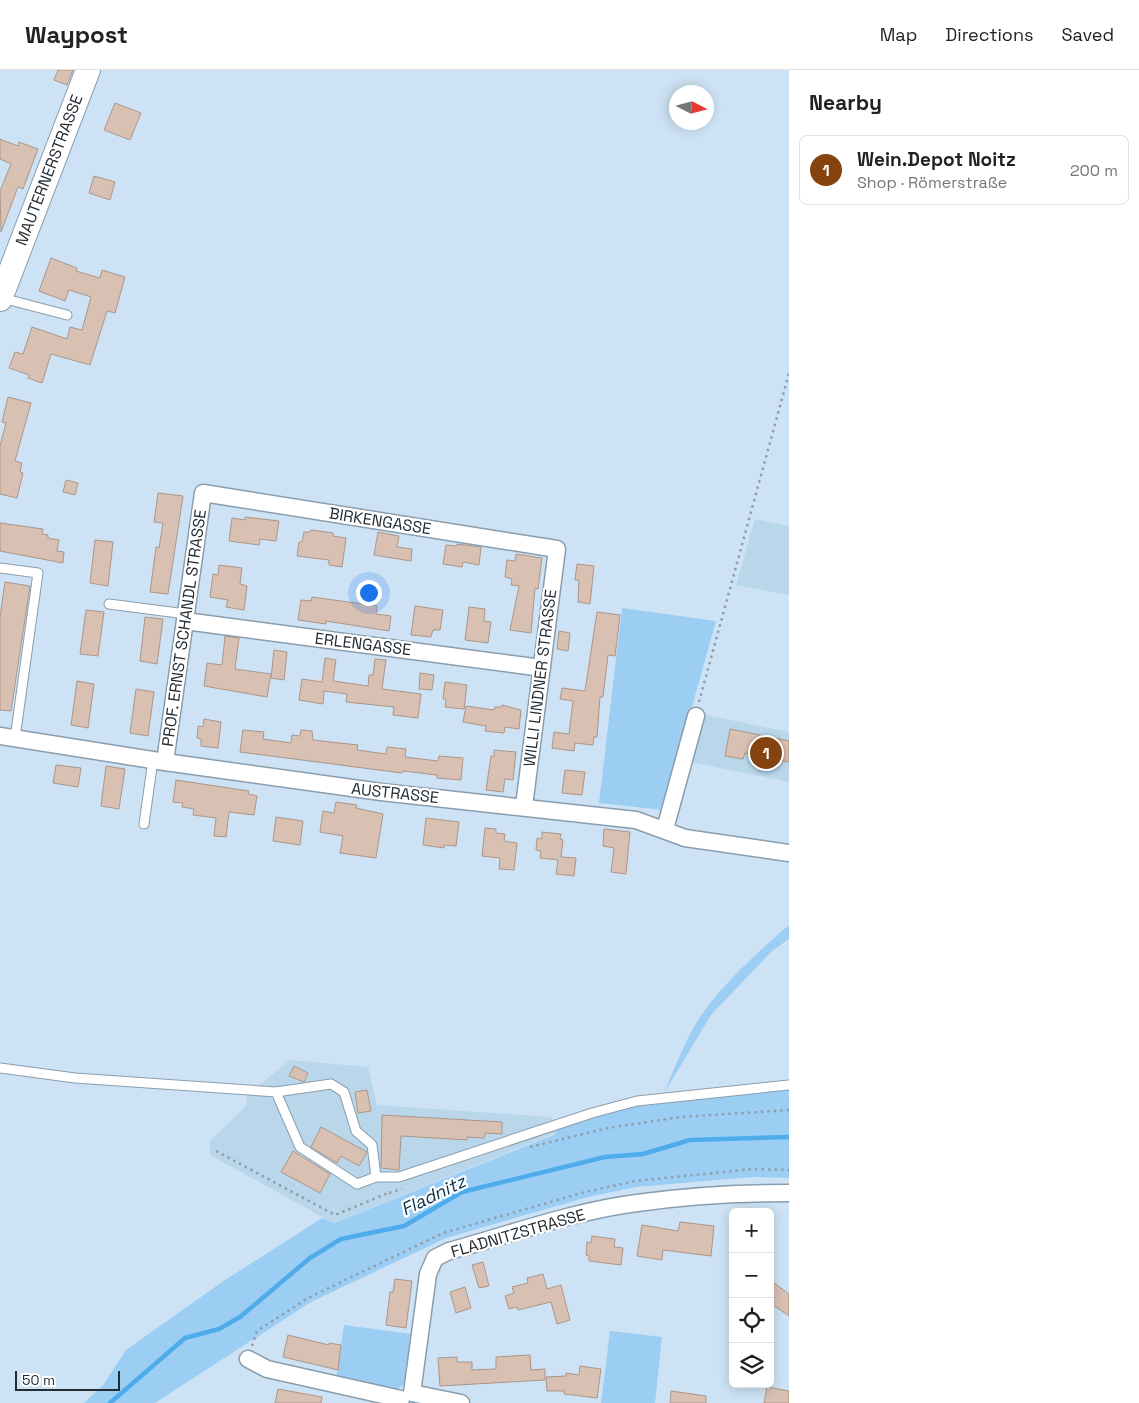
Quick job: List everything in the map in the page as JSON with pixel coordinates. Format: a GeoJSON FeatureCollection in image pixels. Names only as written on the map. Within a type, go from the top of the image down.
{"type":"FeatureCollection","features":[{"type":"Feature","properties":{"kind":"street","name":"MAUTERNERSTRASSE"},"geometry":{"type":"LineString","coordinates":[[0,298],[88,70]]}},
{"type":"Feature","properties":{"kind":"street","name":"BIRKENGASSE"},"geometry":{"type":"LineString","coordinates":[[203,493],[557,549]]}},
{"type":"Feature","properties":{"kind":"street","name":"PROF. ERNST SCHANDL STRASSE"},"geometry":{"type":"LineString","coordinates":[[159,761],[186,618],[203,493]]}},
{"type":"Feature","properties":{"kind":"street","name":"WILLI LINDNER STRASSE"},"geometry":{"type":"LineString","coordinates":[[524,806],[557,549]]}},
{"type":"Feature","properties":{"kind":"street","name":"ERLENGASSE"},"geometry":{"type":"LineString","coordinates":[[186,618],[542,668]]}},
{"type":"Feature","properties":{"kind":"street"},"geometry":{"type":"LineString","coordinates":[[665,829],[696,716]]}},
{"type":"Feature","properties":{"kind":"street","name":"AUSTRASSE"},"geometry":{"type":"LineString","coordinates":[[8,737],[159,761],[381,792],[524,806],[636,820],[693,840],[789,853]]}},
{"type":"Feature","properties":{"kind":"street","name":"FLADNITZSTRASSE"},"geometry":{"type":"LineString","coordinates":[[404,1399],[428,1274],[435,1258],[449,1251],[583,1214],[637,1203],[754,1193],[789,1193]]}},
{"type":"Feature","properties":{"kind":"street"},"geometry":{"type":"LineString","coordinates":[[248,1359],[267,1369],[404,1399],[461,1403]]}},
{"type":"Feature","properties":{"kind":"lane"},"geometry":{"type":"LineString","coordinates":[[0,298],[67,315]]}},
{"type":"Feature","properties":{"kind":"lane"},"geometry":{"type":"LineString","coordinates":[[0,568],[38,573],[8,737]]}},
{"type":"Feature","properties":{"kind":"lane"},"geometry":{"type":"LineString","coordinates":[[109,604],[186,618]]}},
{"type":"Feature","properties":{"kind":"lane"},"geometry":{"type":"LineString","coordinates":[[144,824],[159,761]]}},
{"type":"Feature","properties":{"kind":"lane"},"geometry":{"type":"LineString","coordinates":[[0,1068],[75,1078],[276,1092],[331,1084],[344,1092],[356,1131],[372,1145],[376,1176]]}},
{"type":"Feature","properties":{"kind":"lane"},"geometry":{"type":"LineString","coordinates":[[276,1092],[300,1147],[357,1184],[376,1176],[400,1177],[592,1113],[637,1101],[789,1085]]}},
{"type":"Feature","properties":{"kind":"path"},"geometry":{"type":"LineString","coordinates":[[696,716],[789,372]]}},
{"type":"Feature","properties":{"kind":"path"},"geometry":{"type":"LineString","coordinates":[[526,1148],[608,1128],[681,1117],[789,1110]]}},
{"type":"Feature","properties":{"kind":"path"},"geometry":{"type":"LineString","coordinates":[[216,1151],[335,1215],[389,1192],[400,1177]]}},
{"type":"Feature","properties":{"kind":"path"},"geometry":{"type":"LineString","coordinates":[[248,1359],[257,1331],[308,1298],[443,1233]]}},
{"type":"Feature","properties":{"kind":"shaded area"},"geometry":{"type":"Polygon","coordinates":[[[755,519],[789,526],[789,595],[736,585],[755,519]]]}},
{"type":"Feature","properties":{"kind":"shaded area"},"geometry":{"type":"Polygon","coordinates":[[[622,608],[716,621],[663,810],[599,803],[622,608]]]}},
{"type":"Feature","properties":{"kind":"shaded area"},"geometry":{"type":"Polygon","coordinates":[[[701,714],[789,732],[789,782],[691,762],[701,714]]]}},
{"type":"Feature","properties":{"kind":"shaded area"},"geometry":{"type":"Polygon","coordinates":[[[789,925],[789,939],[772,951],[711,1015],[664,1093],[687,1039],[705,1010],[734,976],[789,925]]]}},
{"type":"Feature","properties":{"kind":"shaded area"},"geometry":{"type":"Polygon","coordinates":[[[290,1060],[368,1067],[377,1105],[551,1117],[556,1133],[333,1223],[210,1155],[210,1141],[246,1106],[249,1086],[257,1087],[290,1060]]]}},
{"type":"Feature","properties":{"kind":"shaded area"},"geometry":{"type":"Polygon","coordinates":[[[789,1089],[789,1178],[754,1177],[636,1187],[588,1197],[446,1238],[311,1302],[155,1403],[84,1403],[103,1385],[126,1350],[222,1282],[322,1218],[334,1223],[556,1134],[555,1129],[637,1105],[789,1089]]]}},
{"type":"Feature","properties":{"kind":"shaded area"},"geometry":{"type":"Polygon","coordinates":[[[344,1325],[412,1334],[406,1383],[396,1390],[336,1378],[344,1325]]]}},
{"type":"Feature","properties":{"kind":"shaded area"},"geometry":{"type":"Polygon","coordinates":[[[610,1331],[662,1337],[655,1403],[601,1403],[610,1331]]]}},
{"type":"Feature","properties":{"kind":"building"},"geometry":{"type":"Polygon","coordinates":[[[58,70],[73,70],[67,85],[54,80],[58,70]]]}},
{"type":"Feature","properties":{"kind":"building"},"geometry":{"type":"Polygon","coordinates":[[[115,103],[141,113],[130,140],[104,130],[115,103]]]}},
{"type":"Feature","properties":{"kind":"building"},"geometry":{"type":"Polygon","coordinates":[[[0,139],[18,146],[19,142],[38,149],[23,189],[18,187],[1,232],[0,191],[11,164],[0,159],[0,139]]]}},
{"type":"Feature","properties":{"kind":"building"},"geometry":{"type":"Polygon","coordinates":[[[94,176],[115,182],[110,200],[89,193],[94,176]]]}},
{"type":"Feature","properties":{"kind":"building"},"geometry":{"type":"Polygon","coordinates":[[[51,258],[77,268],[76,271],[100,278],[102,270],[125,277],[115,313],[107,311],[90,365],[51,354],[42,383],[28,378],[29,375],[9,368],[15,352],[23,354],[32,327],[67,339],[70,327],[82,330],[91,297],[69,290],[65,301],[39,291],[51,258]]]}},
{"type":"Feature","properties":{"kind":"building"},"geometry":{"type":"Polygon","coordinates":[[[8,397],[31,403],[15,461],[22,463],[20,472],[23,473],[17,498],[0,494],[0,446],[6,423],[2,422],[8,397]]]}},
{"type":"Feature","properties":{"kind":"building"},"geometry":{"type":"Polygon","coordinates":[[[66,480],[78,483],[75,495],[63,492],[66,480]]]}},
{"type":"Feature","properties":{"kind":"building"},"geometry":{"type":"Polygon","coordinates":[[[158,493],[183,496],[168,594],[150,592],[156,547],[159,548],[163,523],[154,522],[158,493]]]}},
{"type":"Feature","properties":{"kind":"building"},"geometry":{"type":"Polygon","coordinates":[[[245,517],[279,521],[276,541],[260,539],[259,545],[229,541],[232,518],[245,520],[245,517]]]}},
{"type":"Feature","properties":{"kind":"building"},"geometry":{"type":"Polygon","coordinates":[[[0,523],[43,529],[42,534],[48,535],[48,538],[59,540],[57,551],[64,552],[63,563],[0,551],[0,523]]]}},
{"type":"Feature","properties":{"kind":"building"},"geometry":{"type":"Polygon","coordinates":[[[311,530],[333,533],[333,536],[346,538],[342,567],[329,565],[329,560],[297,556],[299,542],[302,542],[304,532],[310,532],[311,530]]]}},
{"type":"Feature","properties":{"kind":"building"},"geometry":{"type":"Polygon","coordinates":[[[378,532],[399,536],[397,547],[412,549],[411,561],[374,555],[378,532]]]}},
{"type":"Feature","properties":{"kind":"building"},"geometry":{"type":"Polygon","coordinates":[[[95,540],[113,542],[108,586],[90,583],[95,540]]]}},
{"type":"Feature","properties":{"kind":"building"},"geometry":{"type":"Polygon","coordinates":[[[457,544],[481,547],[479,565],[463,562],[462,567],[443,564],[446,545],[457,546],[457,544]]]}},
{"type":"Feature","properties":{"kind":"building"},"geometry":{"type":"Polygon","coordinates":[[[516,554],[542,558],[538,589],[535,588],[531,633],[510,630],[519,586],[511,585],[512,579],[505,577],[507,560],[515,561],[516,554]]]}},
{"type":"Feature","properties":{"kind":"building"},"geometry":{"type":"Polygon","coordinates":[[[577,564],[594,566],[590,604],[578,602],[579,580],[575,580],[577,564]]]}},
{"type":"Feature","properties":{"kind":"building"},"geometry":{"type":"Polygon","coordinates":[[[219,565],[242,568],[240,584],[247,586],[244,610],[226,607],[228,600],[210,597],[213,574],[218,575],[219,565]]]}},
{"type":"Feature","properties":{"kind":"building"},"geometry":{"type":"Polygon","coordinates":[[[5,582],[30,586],[11,711],[0,710],[0,617],[5,582]]]}},
{"type":"Feature","properties":{"kind":"building"},"geometry":{"type":"Polygon","coordinates":[[[312,597],[377,606],[376,614],[391,616],[389,631],[326,621],[326,624],[298,620],[301,600],[311,601],[312,597]]]}},
{"type":"Feature","properties":{"kind":"building"},"geometry":{"type":"Polygon","coordinates":[[[415,606],[443,610],[440,630],[433,630],[431,637],[411,635],[415,606]]]}},
{"type":"Feature","properties":{"kind":"building"},"geometry":{"type":"Polygon","coordinates":[[[469,607],[485,609],[484,621],[491,622],[488,643],[465,640],[469,607]]]}},
{"type":"Feature","properties":{"kind":"building"},"geometry":{"type":"Polygon","coordinates":[[[86,610],[104,612],[98,656],[80,654],[86,610]]]}},
{"type":"Feature","properties":{"kind":"building"},"geometry":{"type":"Polygon","coordinates":[[[597,612],[620,615],[615,656],[608,655],[603,697],[600,697],[597,737],[594,737],[593,745],[575,743],[574,751],[552,748],[554,732],[569,734],[573,701],[560,699],[562,688],[585,691],[597,612]]]}},
{"type":"Feature","properties":{"kind":"building"},"geometry":{"type":"Polygon","coordinates":[[[145,617],[163,619],[157,664],[140,661],[145,617]]]}},
{"type":"Feature","properties":{"kind":"building"},"geometry":{"type":"Polygon","coordinates":[[[559,631],[570,633],[568,651],[557,649],[559,631]]]}},
{"type":"Feature","properties":{"kind":"building"},"geometry":{"type":"Polygon","coordinates":[[[225,636],[239,638],[235,669],[271,674],[267,697],[204,686],[207,663],[222,665],[225,636]]]}},
{"type":"Feature","properties":{"kind":"building"},"geometry":{"type":"Polygon","coordinates":[[[274,650],[287,652],[284,680],[271,678],[274,650]]]}},
{"type":"Feature","properties":{"kind":"building"},"geometry":{"type":"Polygon","coordinates":[[[325,658],[336,660],[333,681],[368,686],[369,675],[373,675],[375,659],[386,660],[382,689],[421,694],[418,718],[393,715],[394,707],[346,702],[347,694],[324,691],[323,704],[299,700],[302,679],[322,682],[325,658]]]}},
{"type":"Feature","properties":{"kind":"building"},"geometry":{"type":"Polygon","coordinates":[[[420,673],[434,675],[432,690],[419,689],[420,673]]]}},
{"type":"Feature","properties":{"kind":"building"},"geometry":{"type":"Polygon","coordinates":[[[77,681],[94,684],[88,728],[71,725],[77,681]]]}},
{"type":"Feature","properties":{"kind":"building"},"geometry":{"type":"Polygon","coordinates":[[[445,682],[467,685],[464,709],[445,707],[446,699],[443,699],[445,682]]]}},
{"type":"Feature","properties":{"kind":"building"},"geometry":{"type":"Polygon","coordinates":[[[136,689],[154,692],[148,736],[130,733],[136,689]]]}},
{"type":"Feature","properties":{"kind":"building"},"geometry":{"type":"Polygon","coordinates":[[[502,705],[521,710],[519,729],[505,727],[504,733],[485,731],[486,726],[463,722],[466,706],[494,710],[495,707],[502,707],[502,705]]]}},
{"type":"Feature","properties":{"kind":"building"},"geometry":{"type":"Polygon","coordinates":[[[204,719],[221,722],[218,748],[201,746],[201,739],[197,738],[198,726],[203,727],[204,719]]]}},
{"type":"Feature","properties":{"kind":"building"},"geometry":{"type":"Polygon","coordinates":[[[730,729],[789,741],[789,762],[745,753],[743,759],[725,756],[730,729]]]}},
{"type":"Feature","properties":{"kind":"building"},"geometry":{"type":"Polygon","coordinates":[[[243,730],[264,732],[263,739],[291,743],[292,735],[300,736],[301,730],[312,731],[313,740],[358,745],[357,750],[386,754],[387,747],[406,749],[405,757],[438,761],[439,756],[463,758],[461,780],[437,778],[437,775],[403,771],[402,773],[240,752],[243,730]]]}},
{"type":"Feature","properties":{"kind":"building"},"geometry":{"type":"Polygon","coordinates":[[[494,750],[516,752],[513,780],[505,779],[503,792],[486,790],[491,756],[494,756],[494,750]]]}},
{"type":"Feature","properties":{"kind":"building"},"geometry":{"type":"Polygon","coordinates":[[[56,765],[81,768],[78,787],[53,783],[56,765]]]}},
{"type":"Feature","properties":{"kind":"building"},"geometry":{"type":"Polygon","coordinates":[[[106,766],[125,769],[119,809],[101,806],[106,766]]]}},
{"type":"Feature","properties":{"kind":"building"},"geometry":{"type":"Polygon","coordinates":[[[565,770],[585,772],[582,795],[562,793],[565,770]]]}},
{"type":"Feature","properties":{"kind":"building"},"geometry":{"type":"Polygon","coordinates":[[[176,780],[249,791],[248,794],[257,796],[254,815],[229,812],[226,837],[214,836],[216,818],[193,815],[194,809],[182,807],[183,803],[173,802],[176,780]]]}},
{"type":"Feature","properties":{"kind":"building"},"geometry":{"type":"Polygon","coordinates":[[[336,802],[357,805],[356,808],[383,814],[376,858],[340,853],[343,836],[320,832],[323,811],[334,813],[336,802]]]}},
{"type":"Feature","properties":{"kind":"building"},"geometry":{"type":"Polygon","coordinates":[[[276,817],[303,821],[300,845],[273,841],[276,817]]]}},
{"type":"Feature","properties":{"kind":"building"},"geometry":{"type":"Polygon","coordinates":[[[426,818],[459,822],[456,846],[444,845],[444,848],[423,845],[426,818]]]}},
{"type":"Feature","properties":{"kind":"building"},"geometry":{"type":"Polygon","coordinates":[[[485,828],[496,829],[496,833],[505,834],[504,841],[517,843],[514,870],[499,869],[500,858],[482,856],[485,828]]]}},
{"type":"Feature","properties":{"kind":"building"},"geometry":{"type":"Polygon","coordinates":[[[604,829],[630,832],[626,874],[611,872],[614,848],[603,846],[604,829]]]}},
{"type":"Feature","properties":{"kind":"building"},"geometry":{"type":"Polygon","coordinates":[[[542,832],[561,834],[560,839],[563,840],[561,857],[576,858],[574,876],[556,874],[558,860],[540,858],[541,851],[536,850],[537,838],[542,839],[542,832]]]}},
{"type":"Feature","properties":{"kind":"building"},"geometry":{"type":"Polygon","coordinates":[[[294,1066],[308,1073],[304,1082],[289,1076],[294,1066]]]}},
{"type":"Feature","properties":{"kind":"building"},"geometry":{"type":"Polygon","coordinates":[[[367,1090],[371,1111],[358,1113],[355,1092],[367,1090]]]}},
{"type":"Feature","properties":{"kind":"building"},"geometry":{"type":"Polygon","coordinates":[[[382,1115],[502,1122],[502,1134],[485,1133],[484,1138],[467,1137],[467,1140],[401,1136],[399,1170],[381,1168],[382,1115]]]}},
{"type":"Feature","properties":{"kind":"building"},"geometry":{"type":"Polygon","coordinates":[[[321,1127],[367,1152],[359,1166],[341,1156],[337,1163],[311,1147],[321,1127]]]}},
{"type":"Feature","properties":{"kind":"building"},"geometry":{"type":"Polygon","coordinates":[[[293,1151],[330,1174],[320,1193],[281,1172],[293,1151]]]}},
{"type":"Feature","properties":{"kind":"building"},"geometry":{"type":"Polygon","coordinates":[[[680,1222],[714,1226],[711,1256],[663,1250],[662,1260],[637,1256],[642,1225],[678,1231],[680,1222]]]}},
{"type":"Feature","properties":{"kind":"building"},"geometry":{"type":"Polygon","coordinates":[[[592,1236],[615,1239],[614,1247],[623,1248],[621,1265],[589,1261],[589,1256],[586,1255],[587,1242],[591,1243],[592,1236]]]}},
{"type":"Feature","properties":{"kind":"building"},"geometry":{"type":"Polygon","coordinates":[[[483,1262],[489,1286],[479,1288],[472,1265],[483,1262]]]}},
{"type":"Feature","properties":{"kind":"building"},"geometry":{"type":"Polygon","coordinates":[[[543,1274],[547,1289],[561,1285],[570,1320],[557,1324],[551,1302],[518,1310],[517,1307],[509,1309],[505,1296],[514,1293],[512,1287],[528,1283],[527,1278],[543,1274]]]}},
{"type":"Feature","properties":{"kind":"building"},"geometry":{"type":"Polygon","coordinates":[[[395,1279],[412,1281],[406,1328],[386,1325],[390,1292],[393,1292],[395,1279]]]}},
{"type":"Feature","properties":{"kind":"building"},"geometry":{"type":"Polygon","coordinates":[[[774,1283],[789,1294],[789,1316],[774,1306],[774,1283]]]}},
{"type":"Feature","properties":{"kind":"building"},"geometry":{"type":"Polygon","coordinates":[[[465,1287],[471,1308],[456,1313],[450,1292],[465,1287]]]}},
{"type":"Feature","properties":{"kind":"building"},"geometry":{"type":"Polygon","coordinates":[[[288,1335],[329,1345],[329,1343],[341,1345],[338,1370],[283,1357],[288,1335]]]}},
{"type":"Feature","properties":{"kind":"building"},"geometry":{"type":"Polygon","coordinates":[[[530,1355],[531,1370],[545,1369],[545,1380],[440,1386],[438,1358],[457,1357],[457,1362],[472,1362],[472,1370],[496,1369],[496,1357],[530,1355]]]}},
{"type":"Feature","properties":{"kind":"building"},"geometry":{"type":"Polygon","coordinates":[[[580,1366],[601,1369],[597,1398],[564,1394],[564,1391],[547,1391],[546,1377],[566,1376],[566,1373],[579,1375],[580,1366]]]}},
{"type":"Feature","properties":{"kind":"building"},"geometry":{"type":"Polygon","coordinates":[[[767,1388],[789,1391],[789,1403],[764,1403],[767,1388]]]}},
{"type":"Feature","properties":{"kind":"building"},"geometry":{"type":"Polygon","coordinates":[[[278,1389],[322,1397],[321,1403],[275,1403],[278,1389]]]}},
{"type":"Feature","properties":{"kind":"building"},"geometry":{"type":"Polygon","coordinates":[[[671,1391],[706,1396],[706,1403],[670,1403],[671,1391]]]}},
{"type":"Feature","properties":{"kind":"waterway","name":"Fladnitz"},"geometry":{"type":"LineString","coordinates":[[110,1403],[185,1338],[219,1329],[240,1317],[310,1258],[341,1239],[404,1226],[462,1192],[605,1157],[643,1154],[690,1140],[789,1137]]}},
{"type":"Feature","properties":{"kind":"place","name":"Wein.Depot Noitz"},"geometry":{"type":"Point","coordinates":[766,753]}}]}
